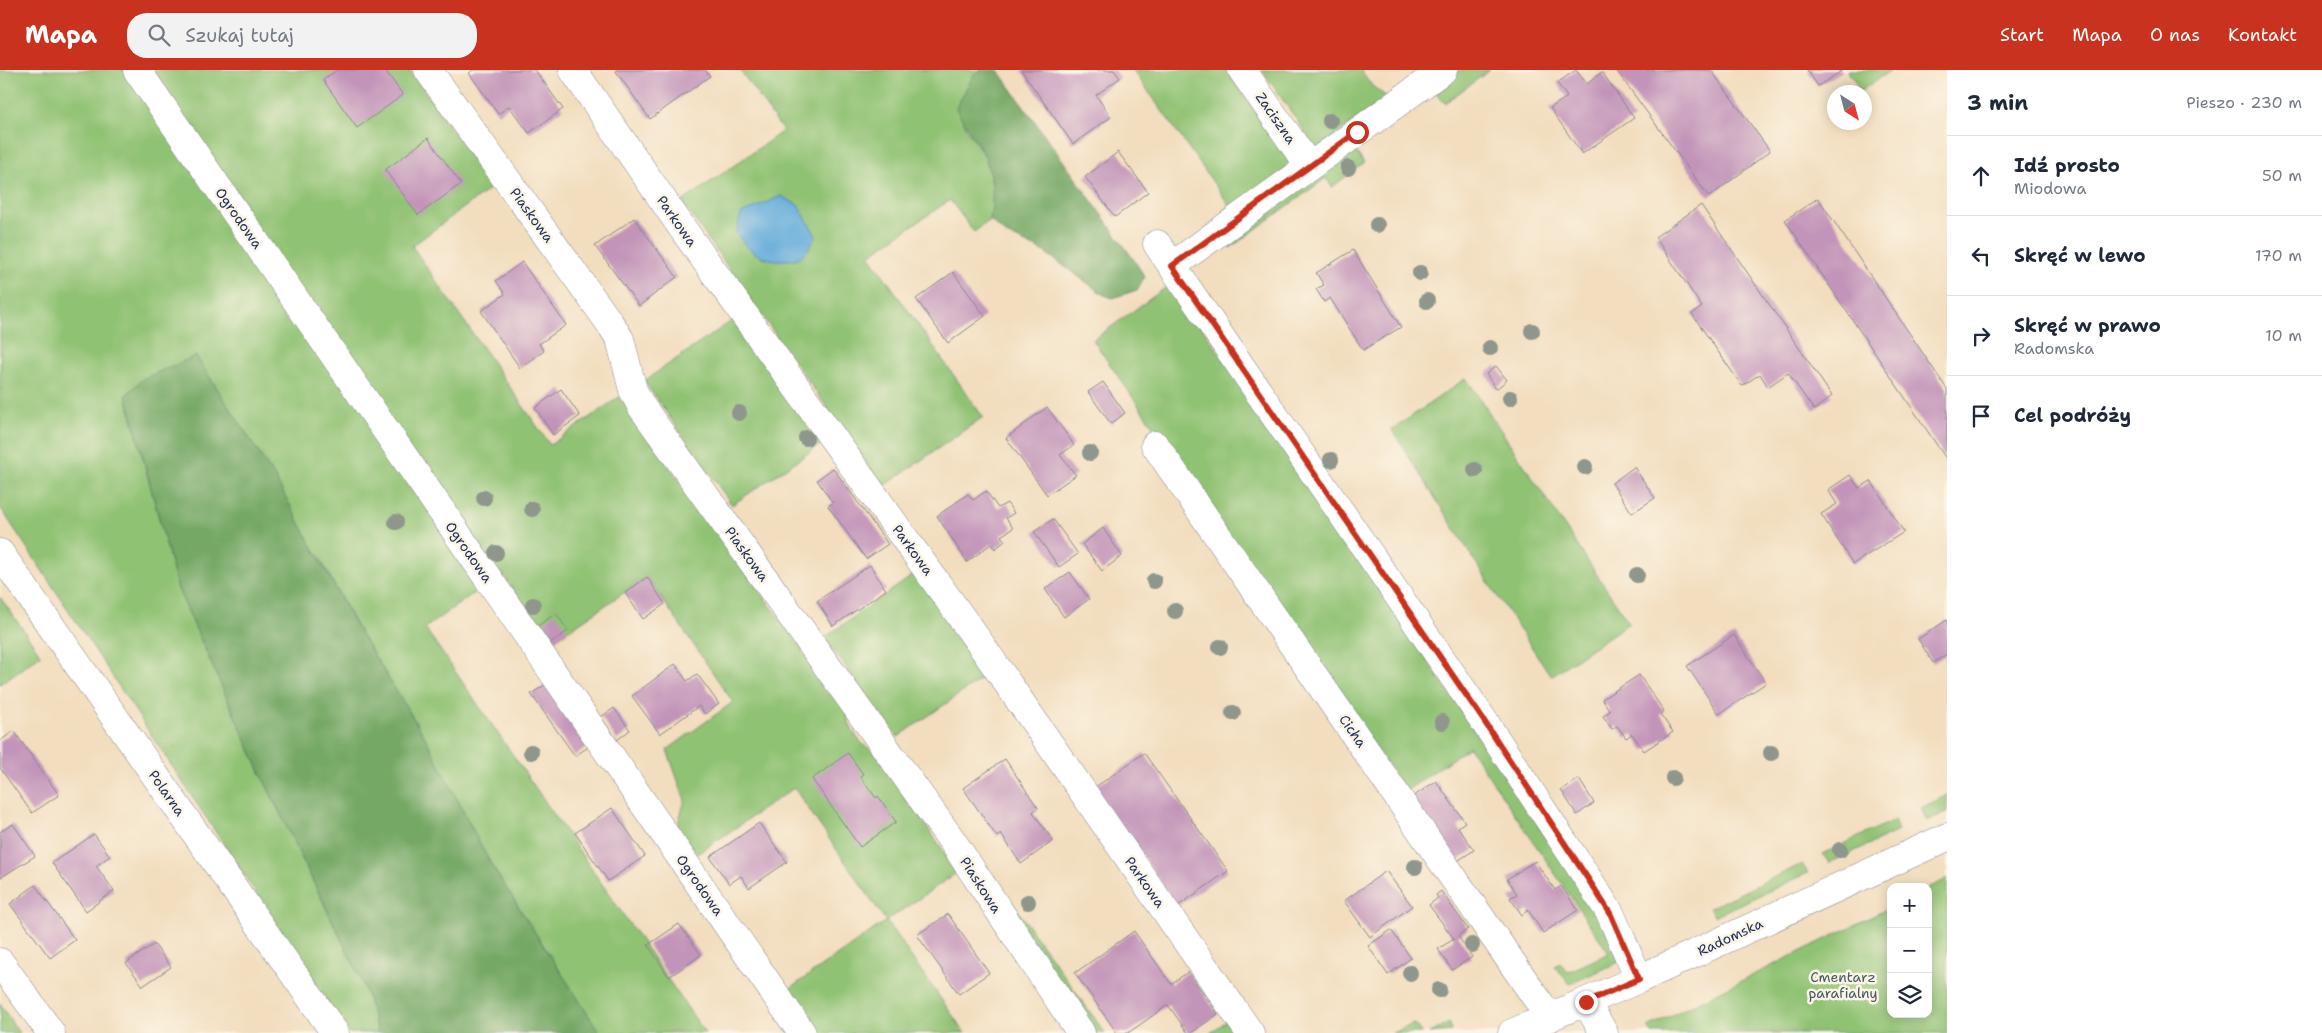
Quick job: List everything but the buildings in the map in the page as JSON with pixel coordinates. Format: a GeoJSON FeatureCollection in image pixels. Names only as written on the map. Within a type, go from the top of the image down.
{"type":"FeatureCollection","features":[{"type":"Feature","properties":{"kind":"street","name":"Ogrodowa"},"geometry":{"type":"LineString","coordinates":[[137,70],[802,1033]]}},
{"type":"Feature","properties":{"kind":"street","name":"Piaskowa"},"geometry":{"type":"LineString","coordinates":[[428,70],[620,339],[633,390],[642,406],[953,842],[1081,1033]]}},
{"type":"Feature","properties":{"kind":"street","name":"Parkowa"},"geometry":{"type":"LineString","coordinates":[[573,70],[685,232],[979,642],[1250,1033]]}},
{"type":"Feature","properties":{"kind":"street","name":"Zaciszna"},"geometry":{"type":"LineString","coordinates":[[1242,70],[1309,166]]}},
{"type":"Feature","properties":{"kind":"street"},"geometry":{"type":"LineString","coordinates":[[1172,266],[1443,70]]}},
{"type":"Feature","properties":{"kind":"street"},"geometry":{"type":"LineString","coordinates":[[1157,244],[1484,721],[1610,913],[1639,979]]}},
{"type":"Feature","properties":{"kind":"street","name":"Cicha"},"geometry":{"type":"LineString","coordinates":[[1155,445],[1550,1018]]}},
{"type":"Feature","properties":{"kind":"street","name":"Polarna"},"geometry":{"type":"LineString","coordinates":[[0,553],[335,1033]]}},
{"type":"Feature","properties":{"kind":"street","name":"Radomska"},"geometry":{"type":"LineString","coordinates":[[1512,1033],[1639,979],[1947,837]]}},
{"type":"Feature","properties":{"kind":"street"},"geometry":{"type":"LineString","coordinates":[[0,962],[51,1033]]}},
{"type":"Feature","properties":{"kind":"street"},"geometry":{"type":"LineString","coordinates":[[1586,1002],[1604,1033]]}},
{"type":"Feature","properties":{"kind":"green space"},"geometry":{"type":"Polygon","coordinates":[[[0,70],[410,70],[492,187],[412,246],[550,445],[619,397],[846,710],[849,723],[855,735],[864,745],[875,752],[958,872],[886,921],[794,788],[697,854],[677,826],[685,800],[667,750],[733,702],[647,577],[550,643],[502,573],[425,628],[705,1033],[600,1033],[490,863],[426,739],[356,626],[318,554],[126,395],[178,589],[261,774],[365,988],[378,1033],[349,1033],[0,507],[0,70]]]}},
{"type":"Feature","properties":{"kind":"green space"},"geometry":{"type":"Polygon","coordinates":[[[740,70],[983,70],[974,75],[965,127],[985,156],[994,193],[990,220],[974,232],[950,200],[869,255],[983,417],[883,487],[682,202],[783,131],[740,70]]]}},
{"type":"Feature","properties":{"kind":"green space"},"geometry":{"type":"Polygon","coordinates":[[[983,70],[998,70],[1134,260],[1145,277],[1137,290],[1113,298],[1104,295],[1043,251],[1006,234],[990,220],[992,179],[988,163],[956,108],[974,74],[983,70]]]}},
{"type":"Feature","properties":{"kind":"green space"},"geometry":{"type":"Polygon","coordinates":[[[1133,70],[1226,70],[1290,163],[1291,168],[1223,212],[1230,206],[1133,70]]]}},
{"type":"Feature","properties":{"kind":"green space"},"geometry":{"type":"Polygon","coordinates":[[[1262,70],[1361,70],[1372,86],[1387,97],[1317,149],[1262,70]]]}},
{"type":"Feature","properties":{"kind":"green space"},"geometry":{"type":"Polygon","coordinates":[[[1459,70],[1490,70],[1445,103],[1437,95],[1438,91],[1445,81],[1459,70]]]}},
{"type":"Feature","properties":{"kind":"green space"},"geometry":{"type":"Polygon","coordinates":[[[1847,70],[1891,70],[1870,85],[1857,85],[1847,70]]]}},
{"type":"Feature","properties":{"kind":"green space"},"geometry":{"type":"Polygon","coordinates":[[[1354,149],[1364,163],[1332,187],[1326,178],[1230,248],[1228,243],[1354,149]]]}},
{"type":"Feature","properties":{"kind":"green space"},"geometry":{"type":"Polygon","coordinates":[[[1172,283],[1601,918],[1619,962],[1570,984],[1554,966],[1560,963],[1568,972],[1609,953],[1469,747],[1406,791],[1093,340],[1172,283]]]}},
{"type":"Feature","properties":{"kind":"green space"},"geometry":{"type":"Polygon","coordinates":[[[736,318],[823,443],[732,505],[644,381],[736,318]]]}},
{"type":"Feature","properties":{"kind":"green space"},"geometry":{"type":"Polygon","coordinates":[[[196,356],[274,476],[356,626],[426,739],[490,863],[600,1033],[378,1033],[365,988],[261,774],[178,589],[126,395],[144,378],[196,356]]]}},
{"type":"Feature","properties":{"kind":"green space"},"geometry":{"type":"Polygon","coordinates":[[[1466,378],[1629,623],[1551,676],[1494,591],[1392,430],[1466,378]]]}},
{"type":"Feature","properties":{"kind":"green space"},"geometry":{"type":"Polygon","coordinates":[[[916,573],[987,675],[898,737],[824,638],[916,573]]]}},
{"type":"Feature","properties":{"kind":"green space"},"geometry":{"type":"Polygon","coordinates":[[[0,597],[41,655],[0,684],[0,597]]]}},
{"type":"Feature","properties":{"kind":"green space"},"geometry":{"type":"Polygon","coordinates":[[[1947,795],[1947,812],[1927,821],[1921,808],[1947,795]]]}},
{"type":"Feature","properties":{"kind":"green space"},"geometry":{"type":"Polygon","coordinates":[[[1894,820],[1898,831],[1829,863],[1823,854],[1894,820]]]}},
{"type":"Feature","properties":{"kind":"green space"},"geometry":{"type":"Polygon","coordinates":[[[1802,864],[1808,873],[1714,916],[1709,908],[1802,864]]]}},
{"type":"Feature","properties":{"kind":"green space"},"geometry":{"type":"Polygon","coordinates":[[[993,875],[1105,1033],[1096,1033],[1003,897],[993,875]]]}},
{"type":"Feature","properties":{"kind":"green space","name":"Cmentarz parafialny"},"geometry":{"type":"Polygon","coordinates":[[[1947,879],[1947,1033],[1652,1033],[1648,1027],[1887,909],[1887,1018],[1932,1018],[1932,886],[1947,879]]]}},
{"type":"Feature","properties":{"kind":"green space"},"geometry":{"type":"Polygon","coordinates":[[[886,921],[965,1033],[813,1033],[785,992],[886,921]]]}},
{"type":"Feature","properties":{"kind":"green space"},"geometry":{"type":"Polygon","coordinates":[[[0,1004],[19,1033],[0,1033],[0,1004]]]}},
{"type":"Feature","properties":{"kind":"green space"},"geometry":{"type":"Polygon","coordinates":[[[1228,1020],[1237,1033],[1210,1033],[1228,1020]]]}},
{"type":"Feature","properties":{"kind":"green space"},"geometry":{"type":"Polygon","coordinates":[[[1449,1023],[1451,1031],[1429,1033],[1449,1023]]]}},
{"type":"Feature","properties":{"kind":"green space"},"geometry":{"type":"Polygon","coordinates":[[[1414,1024],[1422,1033],[1392,1033],[1414,1024]]]}},
{"type":"Feature","properties":{"kind":"water"},"geometry":{"type":"Polygon","coordinates":[[[781,196],[798,205],[816,236],[805,253],[799,258],[776,260],[762,257],[745,245],[736,232],[741,214],[781,196]]]}},
{"type":"Feature","properties":{"kind":"route"},"geometry":{"type":"LineString","coordinates":[[1357,132],[1172,266],[1484,721],[1610,913],[1639,979],[1586,1002]]}}]}
